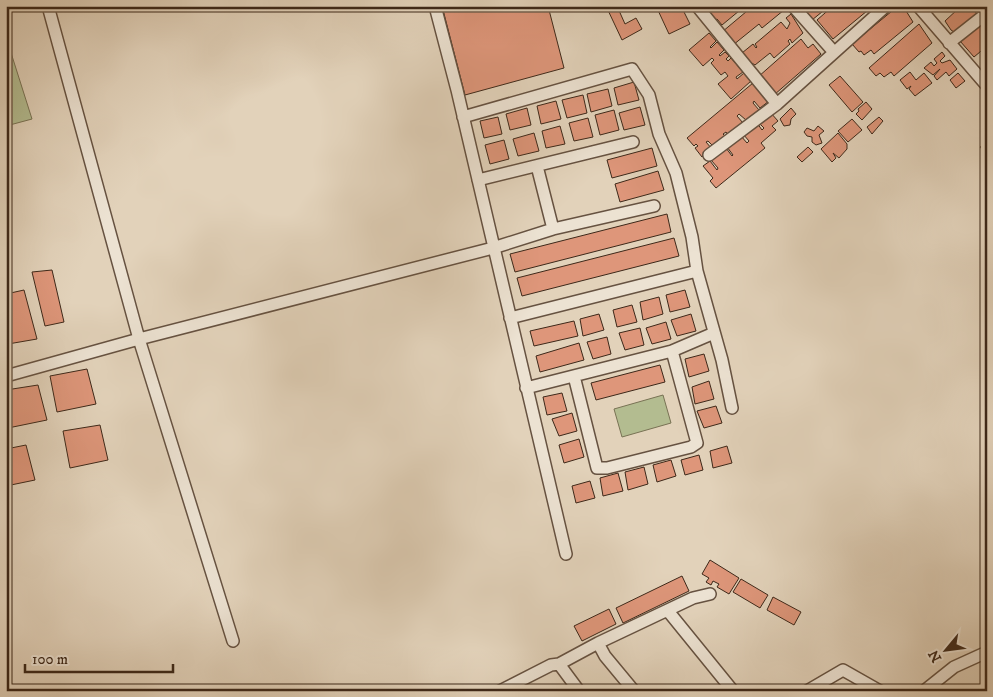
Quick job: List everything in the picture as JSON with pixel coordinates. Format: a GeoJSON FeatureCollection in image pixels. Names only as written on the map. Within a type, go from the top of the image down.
{"type":"FeatureCollection","features":[{"type":"Feature","properties":{"kind":"street"},"geometry":{"type":"LineString","coordinates":[[48,6],[139,339],[232,641]]}},
{"type":"Feature","properties":{"kind":"street"},"geometry":{"type":"LineString","coordinates":[[436,6],[464,116],[493,248],[566,554]]}},
{"type":"Feature","properties":{"kind":"street"},"geometry":{"type":"LineString","coordinates":[[697,6],[777,104]]}},
{"type":"Feature","properties":{"kind":"street"},"geometry":{"type":"LineString","coordinates":[[793,6],[833,51]]}},
{"type":"Feature","properties":{"kind":"street"},"geometry":{"type":"LineString","coordinates":[[709,154],[777,104],[833,51],[886,6]]}},
{"type":"Feature","properties":{"kind":"street"},"geometry":{"type":"LineString","coordinates":[[918,6],[987,86]]}},
{"type":"Feature","properties":{"kind":"street"},"geometry":{"type":"LineString","coordinates":[[949,43],[987,13]]}},
{"type":"Feature","properties":{"kind":"street"},"geometry":{"type":"LineString","coordinates":[[464,116],[632,69],[649,95],[659,134],[676,173],[692,237],[697,271],[732,408]]}},
{"type":"Feature","properties":{"kind":"street"},"geometry":{"type":"LineString","coordinates":[[478,180],[633,142]]}},
{"type":"Feature","properties":{"kind":"street"},"geometry":{"type":"LineString","coordinates":[[537,166],[554,230]]}},
{"type":"Feature","properties":{"kind":"street"},"geometry":{"type":"LineString","coordinates":[[6,376],[139,339],[493,248],[554,230],[654,206]]}},
{"type":"Feature","properties":{"kind":"street"},"geometry":{"type":"LineString","coordinates":[[510,318],[697,271]]}},
{"type":"Feature","properties":{"kind":"street"},"geometry":{"type":"LineString","coordinates":[[526,388],[672,351],[714,333]]}},
{"type":"Feature","properties":{"kind":"street"},"geometry":{"type":"LineString","coordinates":[[574,376],[597,468],[607,468],[691,447],[698,443],[672,351]]}},
{"type":"Feature","properties":{"kind":"street"},"geometry":{"type":"LineString","coordinates":[[500,691],[515,688],[552,665],[559,664],[598,643],[668,612],[693,598],[710,594]]}},
{"type":"Feature","properties":{"kind":"street"},"geometry":{"type":"LineString","coordinates":[[668,612],[733,691]]}},
{"type":"Feature","properties":{"kind":"street"},"geometry":{"type":"LineString","coordinates":[[598,643],[605,656],[634,691]]}},
{"type":"Feature","properties":{"kind":"street"},"geometry":{"type":"LineString","coordinates":[[924,691],[954,667],[987,652]]}},
{"type":"Feature","properties":{"kind":"street"},"geometry":{"type":"LineString","coordinates":[[559,664],[579,691]]}},
{"type":"Feature","properties":{"kind":"street"},"geometry":{"type":"LineString","coordinates":[[807,691],[843,670],[880,691]]}},
{"type":"Feature","properties":{"kind":"green space"},"geometry":{"type":"Polygon","coordinates":[[[6,37],[32,119],[6,126],[6,37]]]}},
{"type":"Feature","properties":{"kind":"green space"},"geometry":{"type":"Polygon","coordinates":[[[663,395],[671,423],[622,437],[614,409],[663,395]]]}},
{"type":"Feature","properties":{"kind":"building"},"geometry":{"type":"Polygon","coordinates":[[[442,6],[548,6],[564,68],[465,95],[442,6]]]}},
{"type":"Feature","properties":{"kind":"building"},"geometry":{"type":"Polygon","coordinates":[[[606,6],[617,6],[625,24],[636,18],[642,29],[622,40],[606,6]]]}},
{"type":"Feature","properties":{"kind":"building"},"geometry":{"type":"Polygon","coordinates":[[[656,6],[681,6],[690,24],[669,34],[656,6]]]}},
{"type":"Feature","properties":{"kind":"building"},"geometry":{"type":"Polygon","coordinates":[[[709,6],[745,6],[722,25],[717,19],[714,21],[705,10],[709,6]]]}},
{"type":"Feature","properties":{"kind":"building"},"geometry":{"type":"Polygon","coordinates":[[[753,6],[781,6],[784,10],[762,28],[759,24],[733,45],[722,32],[753,6]]]}},
{"type":"Feature","properties":{"kind":"building"},"geometry":{"type":"Polygon","coordinates":[[[797,6],[828,7],[812,20],[805,10],[802,12],[797,6]]]}},
{"type":"Feature","properties":{"kind":"building"},"geometry":{"type":"Polygon","coordinates":[[[833,6],[873,6],[833,39],[817,20],[833,6]]]}},
{"type":"Feature","properties":{"kind":"building"},"geometry":{"type":"Polygon","coordinates":[[[898,6],[903,6],[913,22],[874,54],[871,50],[864,55],[861,51],[859,52],[852,44],[898,6]]]}},
{"type":"Feature","properties":{"kind":"building"},"geometry":{"type":"Polygon","coordinates":[[[928,6],[941,6],[936,11],[928,6]]]}},
{"type":"Feature","properties":{"kind":"building"},"geometry":{"type":"Polygon","coordinates":[[[958,6],[987,7],[980,13],[974,7],[972,8],[978,15],[957,34],[951,30],[945,21],[959,8],[958,6]]]}},
{"type":"Feature","properties":{"kind":"building"},"geometry":{"type":"Polygon","coordinates":[[[791,14],[803,33],[792,43],[790,39],[788,41],[790,44],[774,58],[770,53],[755,65],[750,62],[742,53],[753,44],[756,48],[755,44],[781,22],[787,29],[790,23],[786,18],[791,14]]]}},
{"type":"Feature","properties":{"kind":"building"},"geometry":{"type":"Polygon","coordinates":[[[987,18],[987,38],[984,35],[982,37],[987,46],[974,57],[960,41],[987,18]]]}},
{"type":"Feature","properties":{"kind":"building"},"geometry":{"type":"Polygon","coordinates":[[[919,24],[932,43],[894,76],[891,72],[884,77],[880,73],[876,76],[869,68],[919,24]]]}},
{"type":"Feature","properties":{"kind":"building"},"geometry":{"type":"Polygon","coordinates":[[[709,33],[716,41],[710,47],[717,42],[724,50],[719,55],[725,52],[729,56],[726,59],[728,61],[731,58],[743,72],[736,77],[737,79],[744,73],[751,81],[731,99],[718,84],[728,76],[725,72],[721,75],[711,63],[714,60],[712,58],[703,66],[689,50],[709,33]]]}},
{"type":"Feature","properties":{"kind":"building"},"geometry":{"type":"Polygon","coordinates":[[[801,39],[808,48],[813,44],[821,54],[774,95],[758,77],[801,39]]]}},
{"type":"Feature","properties":{"kind":"building"},"geometry":{"type":"Polygon","coordinates":[[[942,52],[945,56],[940,61],[942,63],[950,60],[957,69],[949,76],[946,72],[937,80],[934,76],[940,69],[933,75],[924,68],[931,62],[934,66],[937,63],[934,59],[942,52]]]}},
{"type":"Feature","properties":{"kind":"building"},"geometry":{"type":"Polygon","coordinates":[[[910,72],[916,80],[924,73],[932,83],[915,96],[909,89],[911,86],[907,89],[900,80],[910,72]]]}},
{"type":"Feature","properties":{"kind":"building"},"geometry":{"type":"Polygon","coordinates":[[[958,73],[965,81],[956,88],[950,80],[958,73]]]}},
{"type":"Feature","properties":{"kind":"building"},"geometry":{"type":"Polygon","coordinates":[[[840,76],[863,102],[852,112],[829,85],[840,76]]]}},
{"type":"Feature","properties":{"kind":"building"},"geometry":{"type":"Polygon","coordinates":[[[634,82],[639,100],[618,105],[614,88],[634,82]]]}},
{"type":"Feature","properties":{"kind":"building"},"geometry":{"type":"Polygon","coordinates":[[[753,83],[769,101],[760,108],[754,101],[753,103],[759,110],[746,120],[739,114],[737,116],[743,123],[728,135],[726,132],[723,134],[726,137],[714,147],[708,141],[706,142],[712,149],[702,157],[695,148],[698,146],[696,144],[694,146],[687,138],[753,83]]]}},
{"type":"Feature","properties":{"kind":"building"},"geometry":{"type":"Polygon","coordinates":[[[608,89],[612,106],[591,112],[587,94],[608,89]]]}},
{"type":"Feature","properties":{"kind":"building"},"geometry":{"type":"Polygon","coordinates":[[[583,95],[587,113],[567,118],[562,100],[583,95]]]}},
{"type":"Feature","properties":{"kind":"building"},"geometry":{"type":"Polygon","coordinates":[[[556,101],[561,119],[541,124],[537,106],[556,101]]]}},
{"type":"Feature","properties":{"kind":"building"},"geometry":{"type":"Polygon","coordinates":[[[866,102],[872,109],[862,120],[856,114],[859,111],[858,109],[866,102]]]}},
{"type":"Feature","properties":{"kind":"building"},"geometry":{"type":"Polygon","coordinates":[[[640,107],[645,125],[624,130],[619,113],[640,107]]]}},
{"type":"Feature","properties":{"kind":"building"},"geometry":{"type":"Polygon","coordinates":[[[527,108],[531,125],[510,130],[506,114],[527,108]]]}},
{"type":"Feature","properties":{"kind":"building"},"geometry":{"type":"Polygon","coordinates":[[[791,108],[796,114],[791,119],[790,125],[784,126],[780,119],[791,108]]]}},
{"type":"Feature","properties":{"kind":"building"},"geometry":{"type":"Polygon","coordinates":[[[614,110],[619,130],[600,135],[595,115],[614,110]]]}},
{"type":"Feature","properties":{"kind":"building"},"geometry":{"type":"Polygon","coordinates":[[[770,112],[778,121],[772,126],[776,130],[761,143],[765,148],[716,188],[710,181],[713,178],[703,166],[710,161],[717,170],[718,168],[711,160],[726,148],[732,156],[727,147],[741,136],[747,143],[749,141],[743,134],[757,123],[762,130],[764,128],[758,122],[770,112]]]}},
{"type":"Feature","properties":{"kind":"building"},"geometry":{"type":"Polygon","coordinates":[[[498,117],[502,134],[484,138],[480,121],[498,117]]]}},
{"type":"Feature","properties":{"kind":"building"},"geometry":{"type":"Polygon","coordinates":[[[879,117],[883,121],[872,134],[867,127],[879,117]]]}},
{"type":"Feature","properties":{"kind":"building"},"geometry":{"type":"Polygon","coordinates":[[[588,118],[593,137],[574,141],[569,123],[588,118]]]}},
{"type":"Feature","properties":{"kind":"building"},"geometry":{"type":"Polygon","coordinates":[[[852,119],[862,130],[848,142],[838,131],[852,119]]]}},
{"type":"Feature","properties":{"kind":"building"},"geometry":{"type":"Polygon","coordinates":[[[560,126],[565,144],[546,148],[542,131],[560,126]]]}},
{"type":"Feature","properties":{"kind":"building"},"geometry":{"type":"Polygon","coordinates":[[[818,126],[824,131],[819,135],[822,143],[816,145],[812,142],[812,137],[807,136],[804,132],[807,128],[814,131],[818,126]]]}},
{"type":"Feature","properties":{"kind":"building"},"geometry":{"type":"Polygon","coordinates":[[[534,133],[539,151],[518,156],[513,139],[534,133]]]}},
{"type":"Feature","properties":{"kind":"building"},"geometry":{"type":"Polygon","coordinates":[[[838,133],[847,144],[847,149],[839,158],[833,153],[836,158],[832,162],[821,149],[838,133]]]}},
{"type":"Feature","properties":{"kind":"building"},"geometry":{"type":"Polygon","coordinates":[[[504,140],[509,159],[490,164],[485,145],[504,140]]]}},
{"type":"Feature","properties":{"kind":"building"},"geometry":{"type":"Polygon","coordinates":[[[987,141],[987,155],[980,147],[987,141]]]}},
{"type":"Feature","properties":{"kind":"building"},"geometry":{"type":"Polygon","coordinates":[[[808,147],[813,152],[802,162],[797,157],[808,147]]]}},
{"type":"Feature","properties":{"kind":"building"},"geometry":{"type":"Polygon","coordinates":[[[652,148],[657,166],[612,178],[607,160],[652,148]]]}},
{"type":"Feature","properties":{"kind":"building"},"geometry":{"type":"Polygon","coordinates":[[[658,171],[664,190],[620,202],[615,184],[658,171]]]}},
{"type":"Feature","properties":{"kind":"building"},"geometry":{"type":"Polygon","coordinates":[[[667,214],[671,232],[515,272],[510,254],[667,214]]]}},
{"type":"Feature","properties":{"kind":"building"},"geometry":{"type":"Polygon","coordinates":[[[674,238],[679,256],[522,296],[517,278],[674,238]]]}},
{"type":"Feature","properties":{"kind":"building"},"geometry":{"type":"Polygon","coordinates":[[[52,270],[64,322],[45,326],[32,272],[52,270]]]}},
{"type":"Feature","properties":{"kind":"building"},"geometry":{"type":"Polygon","coordinates":[[[24,290],[37,339],[8,344],[6,335],[6,294],[24,290]]]}},
{"type":"Feature","properties":{"kind":"building"},"geometry":{"type":"Polygon","coordinates":[[[685,290],[690,307],[670,312],[666,295],[685,290]]]}},
{"type":"Feature","properties":{"kind":"building"},"geometry":{"type":"Polygon","coordinates":[[[659,297],[663,314],[643,320],[640,302],[659,297]]]}},
{"type":"Feature","properties":{"kind":"building"},"geometry":{"type":"Polygon","coordinates":[[[632,305],[637,322],[617,327],[613,310],[632,305]]]}},
{"type":"Feature","properties":{"kind":"building"},"geometry":{"type":"Polygon","coordinates":[[[599,314],[604,330],[583,336],[580,319],[599,314]]]}},
{"type":"Feature","properties":{"kind":"building"},"geometry":{"type":"Polygon","coordinates":[[[691,314],[696,331],[677,336],[671,320],[691,314]]]}},
{"type":"Feature","properties":{"kind":"building"},"geometry":{"type":"Polygon","coordinates":[[[574,321],[578,336],[534,346],[530,331],[574,321]]]}},
{"type":"Feature","properties":{"kind":"building"},"geometry":{"type":"Polygon","coordinates":[[[666,322],[671,339],[652,344],[646,328],[666,322]]]}},
{"type":"Feature","properties":{"kind":"building"},"geometry":{"type":"Polygon","coordinates":[[[640,328],[644,345],[625,350],[619,333],[640,328]]]}},
{"type":"Feature","properties":{"kind":"building"},"geometry":{"type":"Polygon","coordinates":[[[607,337],[611,354],[593,359],[587,342],[607,337]]]}},
{"type":"Feature","properties":{"kind":"building"},"geometry":{"type":"Polygon","coordinates":[[[579,343],[584,360],[540,372],[536,356],[579,343]]]}},
{"type":"Feature","properties":{"kind":"building"},"geometry":{"type":"Polygon","coordinates":[[[704,354],[709,371],[689,377],[685,359],[704,354]]]}},
{"type":"Feature","properties":{"kind":"building"},"geometry":{"type":"Polygon","coordinates":[[[660,365],[665,382],[596,400],[591,383],[660,365]]]}},
{"type":"Feature","properties":{"kind":"building"},"geometry":{"type":"Polygon","coordinates":[[[87,369],[96,404],[57,412],[50,376],[87,369]]]}},
{"type":"Feature","properties":{"kind":"building"},"geometry":{"type":"Polygon","coordinates":[[[709,381],[714,399],[695,404],[692,387],[709,381]]]}},
{"type":"Feature","properties":{"kind":"building"},"geometry":{"type":"Polygon","coordinates":[[[38,385],[47,420],[8,428],[6,390],[38,385]]]}},
{"type":"Feature","properties":{"kind":"building"},"geometry":{"type":"Polygon","coordinates":[[[562,393],[567,411],[547,415],[543,397],[562,393]]]}},
{"type":"Feature","properties":{"kind":"building"},"geometry":{"type":"Polygon","coordinates":[[[716,406],[722,423],[704,428],[697,411],[716,406]]]}},
{"type":"Feature","properties":{"kind":"building"},"geometry":{"type":"Polygon","coordinates":[[[572,413],[577,431],[559,436],[552,419],[572,413]]]}},
{"type":"Feature","properties":{"kind":"building"},"geometry":{"type":"Polygon","coordinates":[[[100,425],[108,460],[70,468],[63,431],[100,425]]]}},
{"type":"Feature","properties":{"kind":"building"},"geometry":{"type":"Polygon","coordinates":[[[579,439],[584,457],[564,463],[559,445],[579,439]]]}},
{"type":"Feature","properties":{"kind":"building"},"geometry":{"type":"Polygon","coordinates":[[[26,445],[35,480],[6,486],[6,449],[26,445]]]}},
{"type":"Feature","properties":{"kind":"building"},"geometry":{"type":"Polygon","coordinates":[[[727,446],[732,463],[713,468],[710,451],[727,446]]]}},
{"type":"Feature","properties":{"kind":"building"},"geometry":{"type":"Polygon","coordinates":[[[699,455],[703,470],[685,475],[681,460],[699,455]]]}},
{"type":"Feature","properties":{"kind":"building"},"geometry":{"type":"Polygon","coordinates":[[[671,460],[676,476],[657,482],[653,465],[671,460]]]}},
{"type":"Feature","properties":{"kind":"building"},"geometry":{"type":"Polygon","coordinates":[[[644,467],[648,484],[628,490],[625,472],[644,467]]]}},
{"type":"Feature","properties":{"kind":"building"},"geometry":{"type":"Polygon","coordinates":[[[618,473],[623,491],[603,496],[600,478],[618,473]]]}},
{"type":"Feature","properties":{"kind":"building"},"geometry":{"type":"Polygon","coordinates":[[[590,481],[595,498],[576,503],[572,486],[590,481]]]}},
{"type":"Feature","properties":{"kind":"building"},"geometry":{"type":"Polygon","coordinates":[[[710,560],[739,578],[729,594],[717,587],[719,584],[713,581],[711,585],[706,582],[709,578],[702,574],[710,560]]]}},
{"type":"Feature","properties":{"kind":"building"},"geometry":{"type":"Polygon","coordinates":[[[682,576],[689,591],[623,623],[616,608],[682,576]]]}},
{"type":"Feature","properties":{"kind":"building"},"geometry":{"type":"Polygon","coordinates":[[[741,579],[768,595],[760,608],[733,592],[741,579]]]}},
{"type":"Feature","properties":{"kind":"building"},"geometry":{"type":"Polygon","coordinates":[[[773,597],[801,612],[794,625],[767,610],[773,597]]]}},
{"type":"Feature","properties":{"kind":"building"},"geometry":{"type":"Polygon","coordinates":[[[609,609],[616,624],[582,641],[574,626],[609,609]]]}}]}
